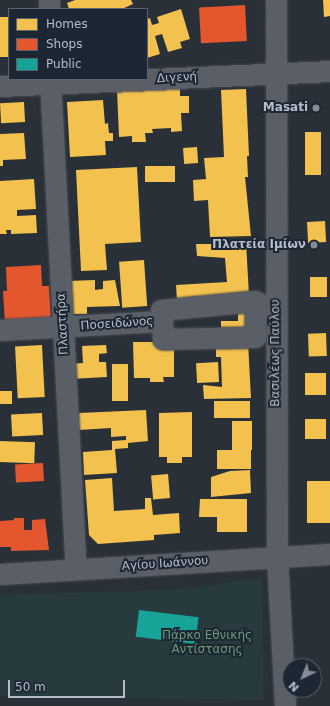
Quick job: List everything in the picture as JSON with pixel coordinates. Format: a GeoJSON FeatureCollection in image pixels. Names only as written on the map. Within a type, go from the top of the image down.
{"type":"FeatureCollection","features":[{"type":"Feature","properties":{"kind":"street","name":"Βασιλέως Παύλου"},"geometry":{"type":"LineString","coordinates":[[276,0],[277,557],[285,706]]}},
{"type":"Feature","properties":{"kind":"street","name":"Διγενή"},"geometry":{"type":"LineString","coordinates":[[148,78],[330,71]]}},
{"type":"Feature","properties":{"kind":"street","name":"Διγενή"},"geometry":{"type":"LineString","coordinates":[[0,86],[100,80]]}},
{"type":"Feature","properties":{"kind":"street","name":"Πλαστήρα"},"geometry":{"type":"LineString","coordinates":[[50,82],[76,570]]}},
{"type":"Feature","properties":{"kind":"street"},"geometry":{"type":"LineString","coordinates":[[255,301],[276,313]]}},
{"type":"Feature","properties":{"kind":"street","name":"Ποσειδώνος"},"geometry":{"type":"LineString","coordinates":[[255,301],[255,337],[163,339],[161,310],[255,301]]}},
{"type":"Feature","properties":{"kind":"street","name":"Ποσειδώνος"},"geometry":{"type":"LineString","coordinates":[[0,330],[162,321]]}},
{"type":"Feature","properties":{"kind":"street","name":"Αγίου Ιωάννου"},"geometry":{"type":"LineString","coordinates":[[0,574],[330,554]]}},
{"type":"Feature","properties":{"kind":"green space","name":"Πάρκο Εθνικής Αντίστασης"},"geometry":{"type":"Polygon","coordinates":[[[262,577],[264,700],[0,696],[0,595],[189,589],[262,577]]]}},
{"type":"Feature","properties":{"kind":"building: Homes"},"geometry":{"type":"Polygon","coordinates":[[[75,0],[131,0],[133,4],[124,8],[69,8],[67,3],[75,0]]]}},
{"type":"Feature","properties":{"kind":"building: Homes"},"geometry":{"type":"Polygon","coordinates":[[[323,0],[330,0],[330,16],[324,17],[323,0]]]}},
{"type":"Feature","properties":{"kind":"building: Homes"},"geometry":{"type":"Polygon","coordinates":[[[181,9],[190,39],[180,42],[182,48],[168,52],[162,34],[155,36],[160,54],[148,58],[148,19],[150,18],[152,25],[159,23],[157,17],[181,9]]]}},
{"type":"Feature","properties":{"kind":"building: Homes"},"geometry":{"type":"Polygon","coordinates":[[[0,17],[8,17],[8,57],[0,57],[0,17]]]}},
{"type":"Feature","properties":{"kind":"building: Homes"},"geometry":{"type":"Polygon","coordinates":[[[180,87],[180,96],[189,96],[189,113],[181,113],[182,131],[171,132],[171,128],[152,129],[153,133],[145,133],[146,142],[132,142],[132,136],[119,137],[117,90],[180,87]]]}},
{"type":"Feature","properties":{"kind":"building: Homes"},"geometry":{"type":"Polygon","coordinates":[[[246,89],[249,156],[247,156],[248,177],[245,177],[251,236],[210,237],[208,200],[194,201],[193,180],[206,179],[204,158],[224,157],[221,90],[246,89]]]}},
{"type":"Feature","properties":{"kind":"building: Homes"},"geometry":{"type":"Polygon","coordinates":[[[103,100],[105,124],[108,123],[109,133],[113,133],[113,141],[105,141],[106,155],[70,157],[67,102],[103,100]]]}},
{"type":"Feature","properties":{"kind":"building: Homes"},"geometry":{"type":"Polygon","coordinates":[[[24,102],[25,122],[1,123],[0,103],[24,102]]]}},
{"type":"Feature","properties":{"kind":"building: Homes"},"geometry":{"type":"Polygon","coordinates":[[[305,132],[321,132],[321,175],[305,175],[305,132]]]}},
{"type":"Feature","properties":{"kind":"building: Homes"},"geometry":{"type":"Polygon","coordinates":[[[24,133],[26,159],[3,160],[3,166],[0,166],[0,134],[24,133]]]}},
{"type":"Feature","properties":{"kind":"building: Homes"},"geometry":{"type":"Polygon","coordinates":[[[197,147],[198,163],[184,164],[183,148],[197,147]]]}},
{"type":"Feature","properties":{"kind":"building: Homes"},"geometry":{"type":"Polygon","coordinates":[[[145,166],[175,166],[175,182],[145,182],[145,166]]]}},
{"type":"Feature","properties":{"kind":"building: Homes"},"geometry":{"type":"Polygon","coordinates":[[[137,167],[141,242],[105,244],[107,270],[81,271],[76,170],[137,167]]]}},
{"type":"Feature","properties":{"kind":"building: Homes"},"geometry":{"type":"Polygon","coordinates":[[[34,179],[36,209],[17,210],[17,216],[36,215],[37,233],[11,234],[11,230],[6,230],[7,234],[0,234],[0,181],[34,179]]]}},
{"type":"Feature","properties":{"kind":"building: Homes"},"geometry":{"type":"Polygon","coordinates":[[[325,221],[326,242],[308,243],[307,222],[325,221]]]}},
{"type":"Feature","properties":{"kind":"building: Homes"},"geometry":{"type":"Polygon","coordinates":[[[246,242],[249,295],[177,301],[176,285],[227,282],[225,258],[197,256],[196,244],[213,244],[214,248],[225,247],[224,243],[246,242]]]}},
{"type":"Feature","properties":{"kind":"building: Homes"},"geometry":{"type":"Polygon","coordinates":[[[144,260],[147,306],[122,308],[119,262],[144,260]]]}},
{"type":"Feature","properties":{"kind":"building: Homes"},"geometry":{"type":"Polygon","coordinates":[[[310,277],[327,277],[327,297],[310,297],[310,277]]]}},
{"type":"Feature","properties":{"kind":"building: Homes"},"geometry":{"type":"Polygon","coordinates":[[[95,280],[95,290],[103,289],[103,281],[115,280],[120,306],[87,307],[87,314],[69,314],[67,281],[95,280]]]}},
{"type":"Feature","properties":{"kind":"building: Homes"},"geometry":{"type":"Polygon","coordinates":[[[238,310],[252,310],[247,335],[221,335],[221,321],[238,321],[238,310]]]}},
{"type":"Feature","properties":{"kind":"building: Homes"},"geometry":{"type":"Polygon","coordinates":[[[326,333],[327,356],[309,357],[308,334],[326,333]]]}},
{"type":"Feature","properties":{"kind":"building: Homes"},"geometry":{"type":"Polygon","coordinates":[[[133,342],[174,342],[174,377],[163,377],[164,382],[150,382],[150,378],[134,378],[133,342]]]}},
{"type":"Feature","properties":{"kind":"building: Homes"},"geometry":{"type":"Polygon","coordinates":[[[248,342],[251,398],[204,399],[203,385],[222,387],[221,357],[216,357],[216,343],[248,342]]]}},
{"type":"Feature","properties":{"kind":"building: Homes"},"geometry":{"type":"Polygon","coordinates":[[[42,345],[45,397],[18,398],[15,346],[42,345]]]}},
{"type":"Feature","properties":{"kind":"building: Homes"},"geometry":{"type":"Polygon","coordinates":[[[106,345],[107,353],[99,354],[99,362],[106,362],[107,377],[70,379],[69,364],[83,363],[82,346],[106,345]]]}},
{"type":"Feature","properties":{"kind":"building: Homes"},"geometry":{"type":"Polygon","coordinates":[[[218,362],[219,382],[197,383],[196,363],[218,362]]]}},
{"type":"Feature","properties":{"kind":"building: Homes"},"geometry":{"type":"Polygon","coordinates":[[[112,364],[128,364],[128,401],[112,401],[112,364]]]}},
{"type":"Feature","properties":{"kind":"building: Homes"},"geometry":{"type":"Polygon","coordinates":[[[305,373],[326,373],[326,395],[305,395],[305,373]]]}},
{"type":"Feature","properties":{"kind":"building: Homes"},"geometry":{"type":"Polygon","coordinates":[[[0,391],[12,391],[12,404],[0,404],[0,391]]]}},
{"type":"Feature","properties":{"kind":"building: Homes"},"geometry":{"type":"Polygon","coordinates":[[[214,401],[250,401],[250,418],[214,418],[214,401]]]}},
{"type":"Feature","properties":{"kind":"building: Homes"},"geometry":{"type":"Polygon","coordinates":[[[146,410],[148,441],[128,443],[128,448],[115,449],[117,473],[84,475],[83,452],[112,450],[112,441],[126,440],[126,436],[111,437],[111,428],[79,430],[79,413],[146,410]]]}},
{"type":"Feature","properties":{"kind":"building: Homes"},"geometry":{"type":"Polygon","coordinates":[[[192,412],[192,457],[182,457],[182,463],[167,463],[167,457],[159,457],[159,413],[192,412]]]}},
{"type":"Feature","properties":{"kind":"building: Homes"},"geometry":{"type":"Polygon","coordinates":[[[42,413],[43,435],[12,437],[11,415],[42,413]]]}},
{"type":"Feature","properties":{"kind":"building: Homes"},"geometry":{"type":"Polygon","coordinates":[[[305,419],[326,419],[326,439],[305,439],[305,419]]]}},
{"type":"Feature","properties":{"kind":"building: Homes"},"geometry":{"type":"Polygon","coordinates":[[[232,421],[252,421],[252,450],[232,450],[232,421]]]}},
{"type":"Feature","properties":{"kind":"building: Homes"},"geometry":{"type":"Polygon","coordinates":[[[0,441],[35,442],[34,463],[0,462],[0,441]]]}},
{"type":"Feature","properties":{"kind":"building: Homes"},"geometry":{"type":"Polygon","coordinates":[[[217,450],[251,450],[251,469],[217,469],[217,450]]]}},
{"type":"Feature","properties":{"kind":"building: Homes"},"geometry":{"type":"Polygon","coordinates":[[[250,470],[251,493],[211,497],[211,477],[230,471],[250,470]]]}},
{"type":"Feature","properties":{"kind":"building: Homes"},"geometry":{"type":"Polygon","coordinates":[[[168,474],[170,498],[153,499],[151,475],[168,474]]]}},
{"type":"Feature","properties":{"kind":"building: Homes"},"geometry":{"type":"Polygon","coordinates":[[[112,478],[114,511],[145,509],[145,498],[151,498],[153,515],[179,513],[180,533],[154,535],[154,540],[98,544],[89,535],[85,480],[112,478]]]}},
{"type":"Feature","properties":{"kind":"building: Homes"},"geometry":{"type":"Polygon","coordinates":[[[307,481],[330,481],[330,523],[307,523],[307,481]]]}},
{"type":"Feature","properties":{"kind":"building: Homes"},"geometry":{"type":"Polygon","coordinates":[[[200,499],[247,499],[247,532],[217,532],[217,517],[199,517],[200,499]]]}},
{"type":"Feature","properties":{"kind":"building: Shops"},"geometry":{"type":"Polygon","coordinates":[[[245,5],[247,41],[201,43],[199,7],[245,5]]]}},
{"type":"Feature","properties":{"kind":"building: Shops"},"geometry":{"type":"Polygon","coordinates":[[[41,265],[42,286],[49,286],[51,320],[5,323],[3,291],[7,291],[6,267],[41,265]]]}},
{"type":"Feature","properties":{"kind":"building: Shops"},"geometry":{"type":"Polygon","coordinates":[[[43,463],[44,481],[16,482],[15,464],[43,463]]]}},
{"type":"Feature","properties":{"kind":"building: Shops"},"geometry":{"type":"Polygon","coordinates":[[[14,518],[24,518],[24,530],[32,530],[32,520],[45,519],[49,550],[11,551],[11,547],[0,547],[0,521],[14,520],[14,518]]]}},
{"type":"Feature","properties":{"kind":"building: Public"},"geometry":{"type":"Polygon","coordinates":[[[139,610],[199,617],[195,644],[136,637],[139,610]]]}},
{"type":"Feature","properties":{"kind":"place","name":"Masati"},"geometry":{"type":"Point","coordinates":[316,108]}},
{"type":"Feature","properties":{"kind":"place","name":"Πλατεία Ιμίων"},"geometry":{"type":"Point","coordinates":[314,245]}}]}
